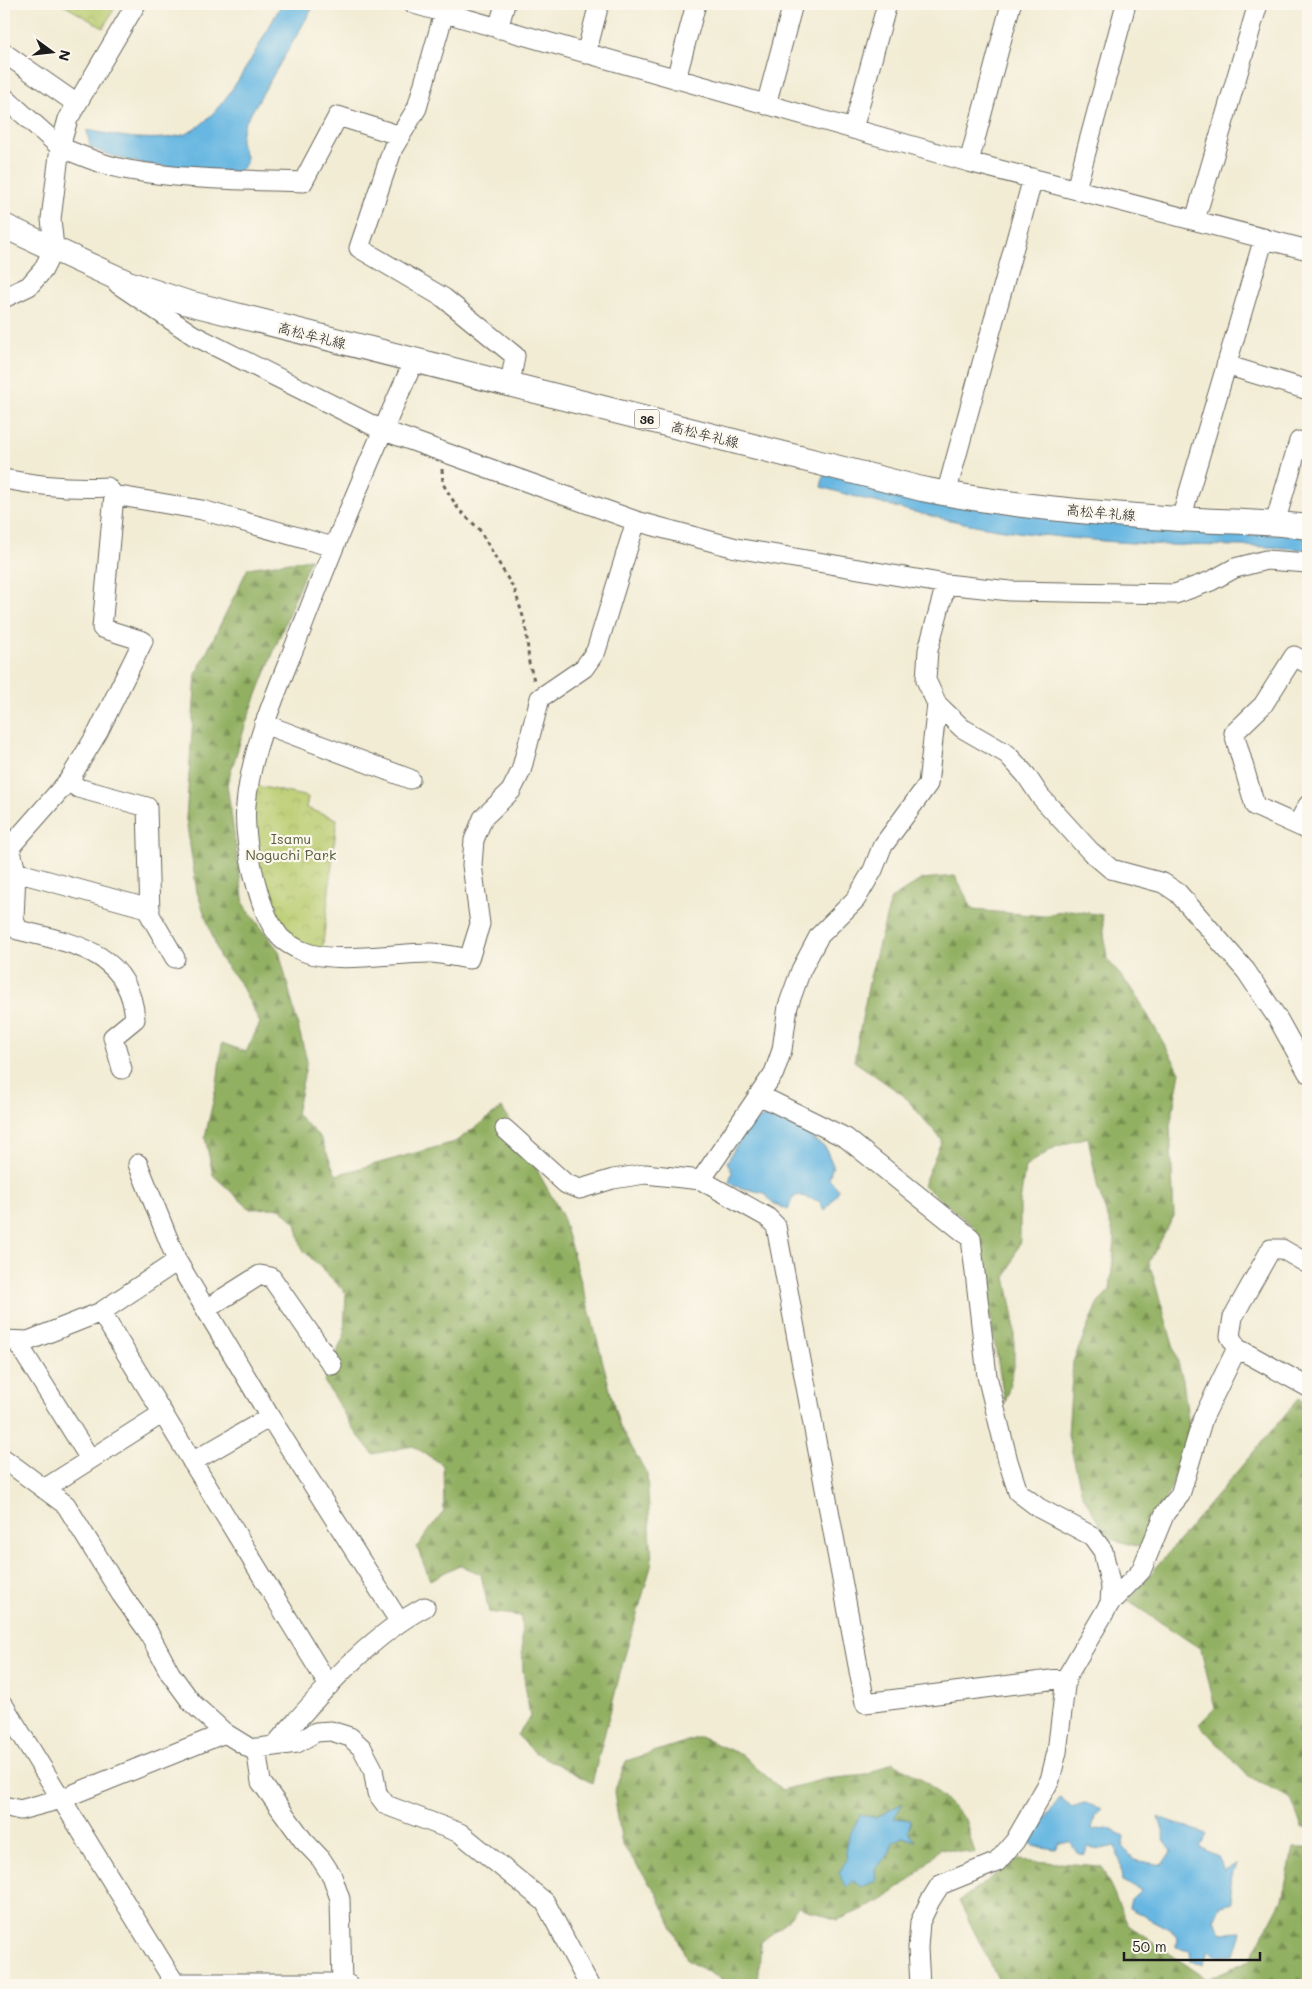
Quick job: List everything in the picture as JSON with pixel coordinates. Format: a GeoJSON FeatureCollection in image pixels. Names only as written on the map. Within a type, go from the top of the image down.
{"type":"FeatureCollection","features":[{"type":"Feature","properties":{"kind":"main road","name":"高松牟礼線"},"geometry":{"type":"LineString","coordinates":[[4,226],[128,283],[185,302],[946,494],[1010,505],[1181,519],[1275,522],[1308,527]]}},
{"type":"Feature","properties":{"kind":"street"},"geometry":{"type":"LineString","coordinates":[[4,298],[29,286],[43,270],[54,248],[51,219],[60,147],[68,119],[136,4]]}},
{"type":"Feature","properties":{"kind":"street"},"geometry":{"type":"LineString","coordinates":[[414,4],[969,162],[1308,250]]}},
{"type":"Feature","properties":{"kind":"street"},"geometry":{"type":"LineString","coordinates":[[498,29],[505,4]]}},
{"type":"Feature","properties":{"kind":"street"},"geometry":{"type":"LineString","coordinates":[[586,54],[600,4]]}},
{"type":"Feature","properties":{"kind":"street"},"geometry":{"type":"LineString","coordinates":[[676,79],[696,4]]}},
{"type":"Feature","properties":{"kind":"street"},"geometry":{"type":"LineString","coordinates":[[766,105],[793,4]]}},
{"type":"Feature","properties":{"kind":"street"},"geometry":{"type":"LineString","coordinates":[[853,129],[887,4]]}},
{"type":"Feature","properties":{"kind":"street"},"geometry":{"type":"LineString","coordinates":[[969,162],[1011,4]]}},
{"type":"Feature","properties":{"kind":"street"},"geometry":{"type":"LineString","coordinates":[[1076,189],[1126,4]]}},
{"type":"Feature","properties":{"kind":"street"},"geometry":{"type":"LineString","coordinates":[[1195,220],[1258,4]]}},
{"type":"Feature","properties":{"kind":"street"},"geometry":{"type":"LineString","coordinates":[[444,13],[417,108],[393,148],[358,248],[444,298],[515,356],[510,384]]}},
{"type":"Feature","properties":{"kind":"street"},"geometry":{"type":"LineString","coordinates":[[4,53],[77,104]]}},
{"type":"Feature","properties":{"kind":"street"},"geometry":{"type":"LineString","coordinates":[[4,97],[60,147],[96,162],[129,170],[229,179],[303,182],[338,116],[401,136]]}},
{"type":"Feature","properties":{"kind":"street"},"geometry":{"type":"LineString","coordinates":[[946,494],[1033,178]]}},
{"type":"Feature","properties":{"kind":"street"},"geometry":{"type":"LineString","coordinates":[[1181,519],[1264,238]]}},
{"type":"Feature","properties":{"kind":"street"},"geometry":{"type":"LineString","coordinates":[[102,271],[126,292],[193,335],[382,430],[636,521],[736,548],[946,584],[1010,591],[1175,594],[1211,581],[1236,568],[1266,560],[1308,563]]}},
{"type":"Feature","properties":{"kind":"street"},"geometry":{"type":"LineString","coordinates":[[414,361],[382,430],[333,547],[264,724],[246,804],[246,839],[265,912],[277,935],[296,949],[321,956],[356,957],[433,953],[469,959],[480,924],[472,865],[474,840],[483,818],[510,791],[521,771],[540,698],[584,668],[596,651],[636,521]]}},
{"type":"Feature","properties":{"kind":"street"},"geometry":{"type":"LineString","coordinates":[[1226,365],[1308,390]]}},
{"type":"Feature","properties":{"kind":"street"},"geometry":{"type":"LineString","coordinates":[[1275,522],[1299,441]]}},
{"type":"Feature","properties":{"kind":"street"},"geometry":{"type":"LineString","coordinates":[[4,479],[38,486],[107,487],[114,494],[202,510],[333,547]]}},
{"type":"Feature","properties":{"kind":"street"},"geometry":{"type":"LineString","coordinates":[[114,494],[102,628],[143,641],[98,732],[69,780],[7,843],[16,872],[17,892],[14,919],[18,930],[77,944],[101,957],[121,977],[133,998],[135,1019],[112,1037],[122,1069]]}},
{"type":"Feature","properties":{"kind":"street"},"geometry":{"type":"LineString","coordinates":[[946,584],[928,657],[926,680],[937,704],[962,728],[1007,754],[1026,775],[1040,796],[1084,844],[1111,869],[1163,883],[1178,893],[1246,971],[1278,1019],[1308,1073]]}},
{"type":"Feature","properties":{"kind":"street"},"geometry":{"type":"LineString","coordinates":[[1308,664],[1294,656],[1263,705],[1234,732],[1255,806],[1302,827],[1308,805]]}},
{"type":"Feature","properties":{"kind":"street"},"geometry":{"type":"LineString","coordinates":[[701,1180],[761,1096],[774,1073],[779,1058],[788,1006],[794,988],[819,936],[856,899],[873,870],[882,847],[928,784],[937,704]]}},
{"type":"Feature","properties":{"kind":"street"},"geometry":{"type":"LineString","coordinates":[[264,724],[410,780]]}},
{"type":"Feature","properties":{"kind":"street"},"geometry":{"type":"LineString","coordinates":[[69,780],[78,788],[147,807],[150,915],[175,958]]}},
{"type":"Feature","properties":{"kind":"street"},"geometry":{"type":"LineString","coordinates":[[16,872],[150,909]]}},
{"type":"Feature","properties":{"kind":"street"},"geometry":{"type":"LineString","coordinates":[[761,1096],[846,1138],[971,1238],[987,1376],[1008,1462],[1018,1492],[1039,1508],[1092,1536],[1103,1551],[1111,1587],[1110,1603]]}},
{"type":"Feature","properties":{"kind":"street"},"geometry":{"type":"LineString","coordinates":[[505,1128],[566,1184],[580,1189],[613,1178],[645,1174],[701,1180],[767,1217],[776,1226],[865,1703],[1066,1678]]}},
{"type":"Feature","properties":{"kind":"street"},"geometry":{"type":"LineString","coordinates":[[138,1164],[178,1261],[270,1417],[399,1621]]}},
{"type":"Feature","properties":{"kind":"street"},"geometry":{"type":"LineString","coordinates":[[1308,1264],[1282,1248],[1271,1249],[1233,1317],[1230,1336],[1237,1348],[1308,1387]]}},
{"type":"Feature","properties":{"kind":"street"},"geometry":{"type":"LineString","coordinates":[[10,1341],[28,1341],[101,1312],[178,1261]]}},
{"type":"Feature","properties":{"kind":"street"},"geometry":{"type":"LineString","coordinates":[[206,1310],[260,1275],[271,1278],[332,1365]]}},
{"type":"Feature","properties":{"kind":"street"},"geometry":{"type":"LineString","coordinates":[[101,1312],[329,1686]]}},
{"type":"Feature","properties":{"kind":"street"},"geometry":{"type":"LineString","coordinates":[[10,1341],[90,1459]]}},
{"type":"Feature","properties":{"kind":"street"},"geometry":{"type":"LineString","coordinates":[[920,1985],[918,1948],[920,1922],[940,1885],[997,1862],[1015,1842],[1050,1780],[1057,1752],[1066,1678],[1110,1603],[1141,1571],[1165,1513],[1180,1495],[1204,1418],[1237,1348]]}},
{"type":"Feature","properties":{"kind":"street"},"geometry":{"type":"LineString","coordinates":[[44,1489],[163,1413]]}},
{"type":"Feature","properties":{"kind":"street"},"geometry":{"type":"LineString","coordinates":[[192,1462],[270,1417]]}},
{"type":"Feature","properties":{"kind":"street"},"geometry":{"type":"LineString","coordinates":[[4,1459],[66,1505],[121,1594],[147,1630],[170,1673],[192,1703],[225,1733],[251,1749],[297,1743],[316,1732],[331,1730],[350,1737],[362,1748],[373,1769],[377,1793],[386,1805],[460,1833],[545,1902],[590,1985]]}},
{"type":"Feature","properties":{"kind":"street"},"geometry":{"type":"LineString","coordinates":[[4,1706],[175,1984],[346,1984],[340,1899],[332,1876],[321,1859],[303,1840],[261,1782],[265,1747],[399,1621],[425,1607]]}},
{"type":"Feature","properties":{"kind":"street"},"geometry":{"type":"LineString","coordinates":[[4,1806],[20,1810],[61,1799],[225,1733]]}},
{"type":"Feature","properties":{"kind":"path"},"geometry":{"type":"LineString","coordinates":[[440,451],[442,484],[459,510],[479,529],[515,592],[526,626],[529,663],[540,698]]}},
{"type":"Feature","properties":{"kind":"green space"},"geometry":{"type":"Polygon","coordinates":[[[62,4],[117,4],[103,28],[62,4]]]}},
{"type":"Feature","properties":{"kind":"green space"},"geometry":{"type":"Polygon","coordinates":[[[310,559],[247,720],[227,784],[244,905],[279,951],[307,1061],[296,1114],[320,1137],[336,1175],[455,1142],[502,1108],[561,1213],[591,1316],[619,1425],[647,1474],[652,1563],[623,1662],[592,1783],[534,1752],[517,1735],[530,1717],[523,1671],[521,1616],[489,1612],[481,1574],[459,1565],[430,1580],[417,1547],[444,1511],[443,1465],[413,1446],[373,1454],[354,1430],[324,1381],[344,1336],[346,1293],[302,1249],[296,1223],[280,1208],[250,1209],[213,1175],[205,1137],[217,1084],[222,1043],[246,1052],[260,1023],[241,985],[220,958],[197,892],[186,819],[196,674],[248,568],[310,559]]]}},
{"type":"Feature","properties":{"kind":"green space","name":"Isamu Noguchi Park"},"geometry":{"type":"Polygon","coordinates":[[[254,785],[308,797],[306,808],[337,819],[322,953],[277,935],[246,839],[254,785]]]}},
{"type":"Feature","properties":{"kind":"green space"},"geometry":{"type":"Polygon","coordinates":[[[955,876],[973,910],[1043,916],[1070,910],[1102,915],[1107,959],[1135,993],[1180,1072],[1170,1126],[1174,1216],[1149,1262],[1183,1380],[1189,1428],[1171,1488],[1143,1548],[1108,1538],[1082,1494],[1068,1435],[1073,1362],[1097,1304],[1110,1290],[1115,1239],[1098,1189],[1088,1137],[1055,1147],[1025,1167],[1020,1203],[1020,1241],[1006,1277],[1014,1318],[1014,1366],[1005,1404],[975,1228],[923,1185],[942,1140],[903,1095],[854,1061],[870,977],[891,899],[922,879],[955,876]]]}},
{"type":"Feature","properties":{"kind":"green space"},"geometry":{"type":"Polygon","coordinates":[[[1299,1398],[1308,1403],[1308,1829],[1302,1828],[1291,1799],[1248,1776],[1199,1724],[1215,1708],[1201,1649],[1128,1601],[1299,1398]]]}},
{"type":"Feature","properties":{"kind":"green space"},"geometry":{"type":"Polygon","coordinates":[[[700,1737],[742,1755],[782,1790],[825,1779],[867,1775],[893,1762],[927,1783],[965,1819],[975,1854],[941,1848],[914,1877],[879,1902],[838,1920],[798,1907],[783,1925],[761,1942],[758,1985],[723,1985],[723,1980],[688,1961],[656,1892],[622,1844],[614,1792],[626,1761],[700,1737]]]}},
{"type":"Feature","properties":{"kind":"green space"},"geometry":{"type":"Polygon","coordinates":[[[1294,1848],[1308,1848],[1308,1985],[1001,1985],[959,1901],[1017,1860],[1101,1866],[1128,1925],[1207,1979],[1250,1960],[1282,1899],[1294,1848]]]}},
{"type":"Feature","properties":{"kind":"water"},"geometry":{"type":"Polygon","coordinates":[[[282,4],[315,4],[244,125],[241,139],[247,161],[238,172],[144,164],[126,160],[90,147],[87,130],[121,136],[167,138],[194,130],[224,100],[238,80],[282,4]]]}},
{"type":"Feature","properties":{"kind":"water"},"geometry":{"type":"Polygon","coordinates":[[[824,475],[1308,535],[1308,550],[1255,546],[1168,545],[1015,532],[931,516],[821,487],[824,475]]]}},
{"type":"Feature","properties":{"kind":"water"},"geometry":{"type":"Polygon","coordinates":[[[778,1113],[811,1130],[813,1140],[825,1147],[833,1165],[829,1178],[839,1190],[825,1211],[819,1201],[798,1195],[792,1199],[788,1210],[773,1203],[764,1193],[734,1186],[729,1182],[732,1172],[727,1162],[741,1137],[746,1130],[759,1120],[778,1113]]]}},
{"type":"Feature","properties":{"kind":"water"},"geometry":{"type":"Polygon","coordinates":[[[1060,1798],[1071,1807],[1085,1803],[1102,1809],[1095,1815],[1092,1830],[1108,1828],[1124,1836],[1123,1846],[1134,1860],[1162,1865],[1172,1850],[1165,1841],[1158,1817],[1207,1834],[1199,1847],[1216,1855],[1224,1870],[1237,1864],[1230,1879],[1233,1902],[1221,1905],[1214,1920],[1222,1933],[1241,1932],[1234,1955],[1219,1956],[1209,1950],[1203,1964],[1191,1962],[1190,1951],[1176,1948],[1177,1938],[1171,1930],[1129,1908],[1131,1899],[1141,1890],[1122,1881],[1120,1861],[1115,1846],[1101,1849],[1087,1847],[1085,1855],[1077,1853],[1071,1843],[1060,1843],[1056,1849],[1034,1846],[1028,1840],[1060,1798]]]}},
{"type":"Feature","properties":{"kind":"water"},"geometry":{"type":"Polygon","coordinates":[[[903,1803],[894,1818],[911,1820],[908,1832],[916,1841],[902,1837],[893,1842],[889,1854],[875,1869],[876,1881],[862,1887],[854,1880],[846,1887],[842,1880],[841,1870],[847,1860],[847,1841],[860,1814],[875,1818],[903,1803]]]}}]}
